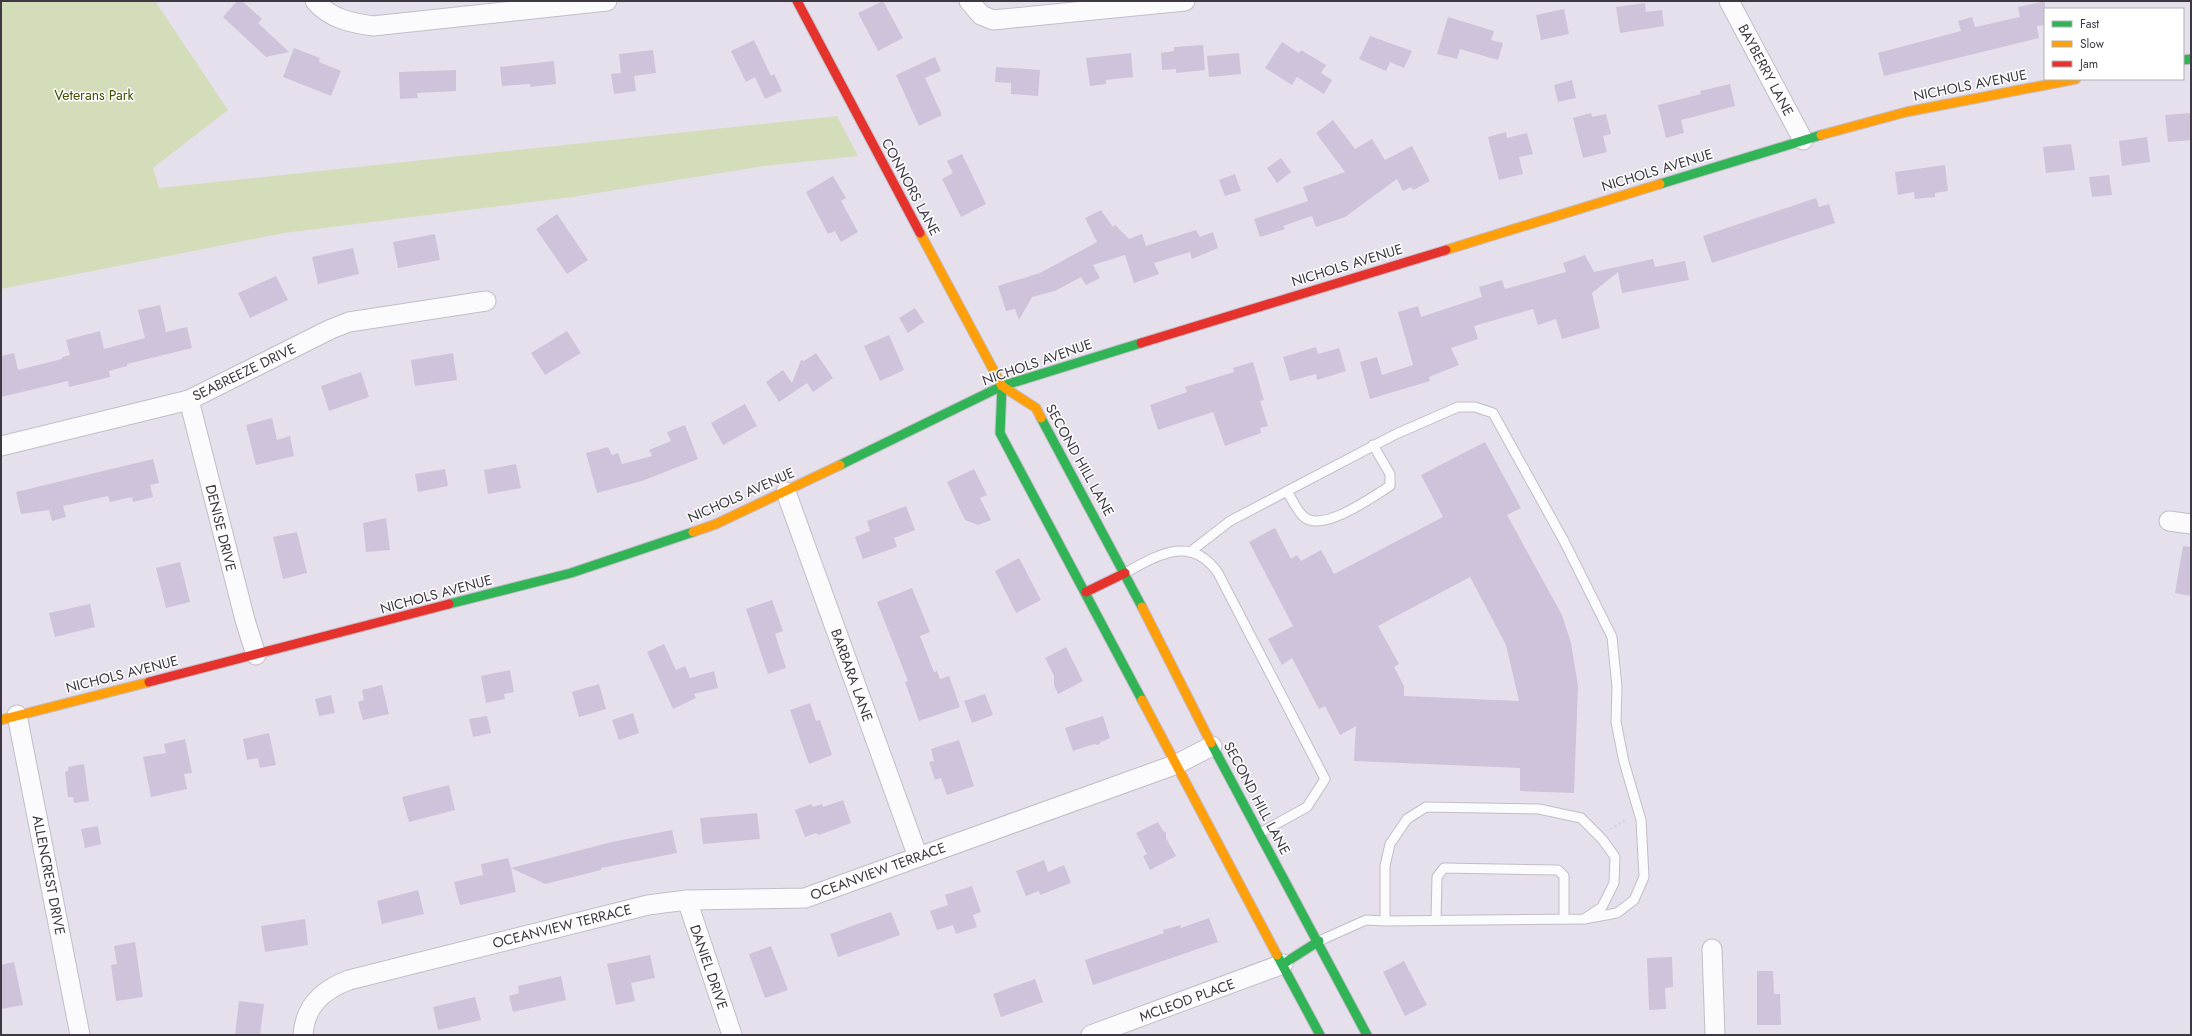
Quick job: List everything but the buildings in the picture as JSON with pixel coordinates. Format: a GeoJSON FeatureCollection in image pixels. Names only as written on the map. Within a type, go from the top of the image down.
{"type":"FeatureCollection","features":[{"type":"Feature","properties":{"kind":"main road","name":"CONNORS LANE"},"geometry":{"type":"LineString","coordinates":[[797,1],[1002,386]]}},
{"type":"Feature","properties":{"kind":"main road","name":"NICHOLS AVENUE"},"geometry":{"type":"LineString","coordinates":[[9,718],[571,573],[697,531],[786,492],[1002,386],[1803,140],[1906,112],[2071,80]]}},
{"type":"Feature","properties":{"kind":"main road","name":"SECOND HILL LANE"},"geometry":{"type":"LineString","coordinates":[[1002,386],[1036,408],[1125,572],[1212,746],[1318,941],[1367,1035]]}},
{"type":"Feature","properties":{"kind":"main road"},"geometry":{"type":"LineString","coordinates":[[1002,386],[1000,433],[1086,592],[1320,1035]]}},
{"type":"Feature","properties":{"kind":"main road"},"geometry":{"type":"LineString","coordinates":[[1086,592],[1125,572]]}},
{"type":"Feature","properties":{"kind":"main road"},"geometry":{"type":"LineString","coordinates":[[1283,964],[1318,941]]}},
{"type":"Feature","properties":{"kind":"street"},"geometry":{"type":"LineString","coordinates":[[315,1],[332,16],[355,24],[373,26],[607,1]]}},
{"type":"Feature","properties":{"kind":"street"},"geometry":{"type":"LineString","coordinates":[[969,1],[981,15],[993,20],[1185,1]]}},
{"type":"Feature","properties":{"kind":"street","name":"BAYBERRY LANE"},"geometry":{"type":"LineString","coordinates":[[1729,1],[1803,140]]}},
{"type":"Feature","properties":{"kind":"street","name":"SEABREEZE DRIVE"},"geometry":{"type":"LineString","coordinates":[[1,446],[189,400],[331,329],[349,322],[486,301]]}},
{"type":"Feature","properties":{"kind":"street","name":"DENISE DRIVE"},"geometry":{"type":"LineString","coordinates":[[189,400],[245,620],[256,655]]}},
{"type":"Feature","properties":{"kind":"street","name":"BARBARA LANE"},"geometry":{"type":"LineString","coordinates":[[786,492],[918,857]]}},
{"type":"Feature","properties":{"kind":"street"},"geometry":{"type":"LineString","coordinates":[[2169,521],[2191,524]]}},
{"type":"Feature","properties":{"kind":"street","name":"ALLENCREST DRIVE"},"geometry":{"type":"LineString","coordinates":[[9,718],[80,1035]]}},
{"type":"Feature","properties":{"kind":"street","name":"OCEANVIEW TERRACE"},"geometry":{"type":"LineString","coordinates":[[303,1035],[305,1024],[313,1004],[319,996],[338,984],[648,905],[687,900],[805,898],[1177,764],[1212,746]]}},
{"type":"Feature","properties":{"kind":"street","name":"DANIEL DRIVE"},"geometry":{"type":"LineString","coordinates":[[687,900],[732,1035]]}},
{"type":"Feature","properties":{"kind":"street"},"geometry":{"type":"LineString","coordinates":[[1712,949],[1715,1035]]}},
{"type":"Feature","properties":{"kind":"street","name":"MCLEOD PLACE"},"geometry":{"type":"LineString","coordinates":[[1091,1035],[1283,964]]}},
{"type":"Feature","properties":{"kind":"lane"},"geometry":{"type":"LineString","coordinates":[[1190,552],[1230,521],[1373,445],[1458,407],[1475,407],[1493,413],[1564,541],[1612,637],[1617,687],[1616,722],[1624,762],[1641,820],[1644,877],[1634,900],[1616,913],[1584,919],[1366,920],[1318,941]]}},
{"type":"Feature","properties":{"kind":"lane"},"geometry":{"type":"LineString","coordinates":[[1287,491],[1303,517],[1313,522],[1333,519],[1390,486],[1390,474],[1373,445]]}},
{"type":"Feature","properties":{"kind":"lane"},"geometry":{"type":"LineString","coordinates":[[1125,572],[1166,552],[1190,552],[1200,555],[1207,560],[1218,573],[1325,779],[1307,806],[1260,833]]}},
{"type":"Feature","properties":{"kind":"lane"},"geometry":{"type":"LineString","coordinates":[[1385,921],[1385,866],[1390,844],[1407,819],[1426,808],[1539,809],[1581,818],[1596,832],[1615,857],[1614,883],[1602,907],[1584,919]]}},
{"type":"Feature","properties":{"kind":"lane"},"geometry":{"type":"LineString","coordinates":[[1436,920],[1437,877],[1444,868],[1558,870],[1564,876],[1564,919]]}},
{"type":"Feature","properties":{"kind":"path"},"geometry":{"type":"LineString","coordinates":[[1596,832],[1612,828],[1626,820],[1624,813]]}},
{"type":"Feature","properties":{"kind":"green space","name":"Veterans Park"},"geometry":{"type":"Polygon","coordinates":[[[1,1],[155,1],[228,110],[153,168],[159,188],[837,116],[858,156],[764,166],[572,197],[284,233],[1,289],[1,1]]]}},
{"type":"Feature","properties":{"kind":"traffic: fast"},"geometry":{"type":"LineString","coordinates":[[2184,60],[2191,59]]}},
{"type":"Feature","properties":{"kind":"traffic: fast"},"geometry":{"type":"LineString","coordinates":[[1660,184],[1821,135]]}},
{"type":"Feature","properties":{"kind":"traffic: fast"},"geometry":{"type":"LineString","coordinates":[[840,465],[1002,386],[1141,343]]}},
{"type":"Feature","properties":{"kind":"traffic: fast"},"geometry":{"type":"LineString","coordinates":[[1002,386],[1000,433],[1142,700]]}},
{"type":"Feature","properties":{"kind":"traffic: fast"},"geometry":{"type":"LineString","coordinates":[[1041,418],[1142,607]]}},
{"type":"Feature","properties":{"kind":"traffic: fast"},"geometry":{"type":"LineString","coordinates":[[449,604],[571,573],[693,532]]}},
{"type":"Feature","properties":{"kind":"traffic: fast"},"geometry":{"type":"LineString","coordinates":[[1211,743],[1367,1035]]}},
{"type":"Feature","properties":{"kind":"traffic: fast"},"geometry":{"type":"LineString","coordinates":[[1283,964],[1319,941]]}},
{"type":"Feature","properties":{"kind":"traffic: fast"},"geometry":{"type":"LineString","coordinates":[[1277,955],[1320,1035]]}},
{"type":"Feature","properties":{"kind":"traffic: slow"},"geometry":{"type":"LineString","coordinates":[[1821,135],[1906,112],[2071,80]]}},
{"type":"Feature","properties":{"kind":"traffic: slow"},"geometry":{"type":"LineString","coordinates":[[1446,250],[1660,184]]}},
{"type":"Feature","properties":{"kind":"traffic: slow"},"geometry":{"type":"LineString","coordinates":[[920,233],[1002,386],[1036,408],[1041,418]]}},
{"type":"Feature","properties":{"kind":"traffic: slow"},"geometry":{"type":"LineString","coordinates":[[693,532],[716,524],[840,465]]}},
{"type":"Feature","properties":{"kind":"traffic: slow"},"geometry":{"type":"LineString","coordinates":[[1142,607],[1211,743]]}},
{"type":"Feature","properties":{"kind":"traffic: slow"},"geometry":{"type":"LineString","coordinates":[[1,720],[149,682]]}},
{"type":"Feature","properties":{"kind":"traffic: slow"},"geometry":{"type":"LineString","coordinates":[[1142,700],[1277,955]]}},
{"type":"Feature","properties":{"kind":"traffic: jam"},"geometry":{"type":"LineString","coordinates":[[797,1],[920,233]]}},
{"type":"Feature","properties":{"kind":"traffic: jam"},"geometry":{"type":"LineString","coordinates":[[1141,343],[1446,250]]}},
{"type":"Feature","properties":{"kind":"traffic: jam"},"geometry":{"type":"LineString","coordinates":[[1086,592],[1125,573]]}},
{"type":"Feature","properties":{"kind":"traffic: jam"},"geometry":{"type":"LineString","coordinates":[[149,682],[449,604]]}}]}
